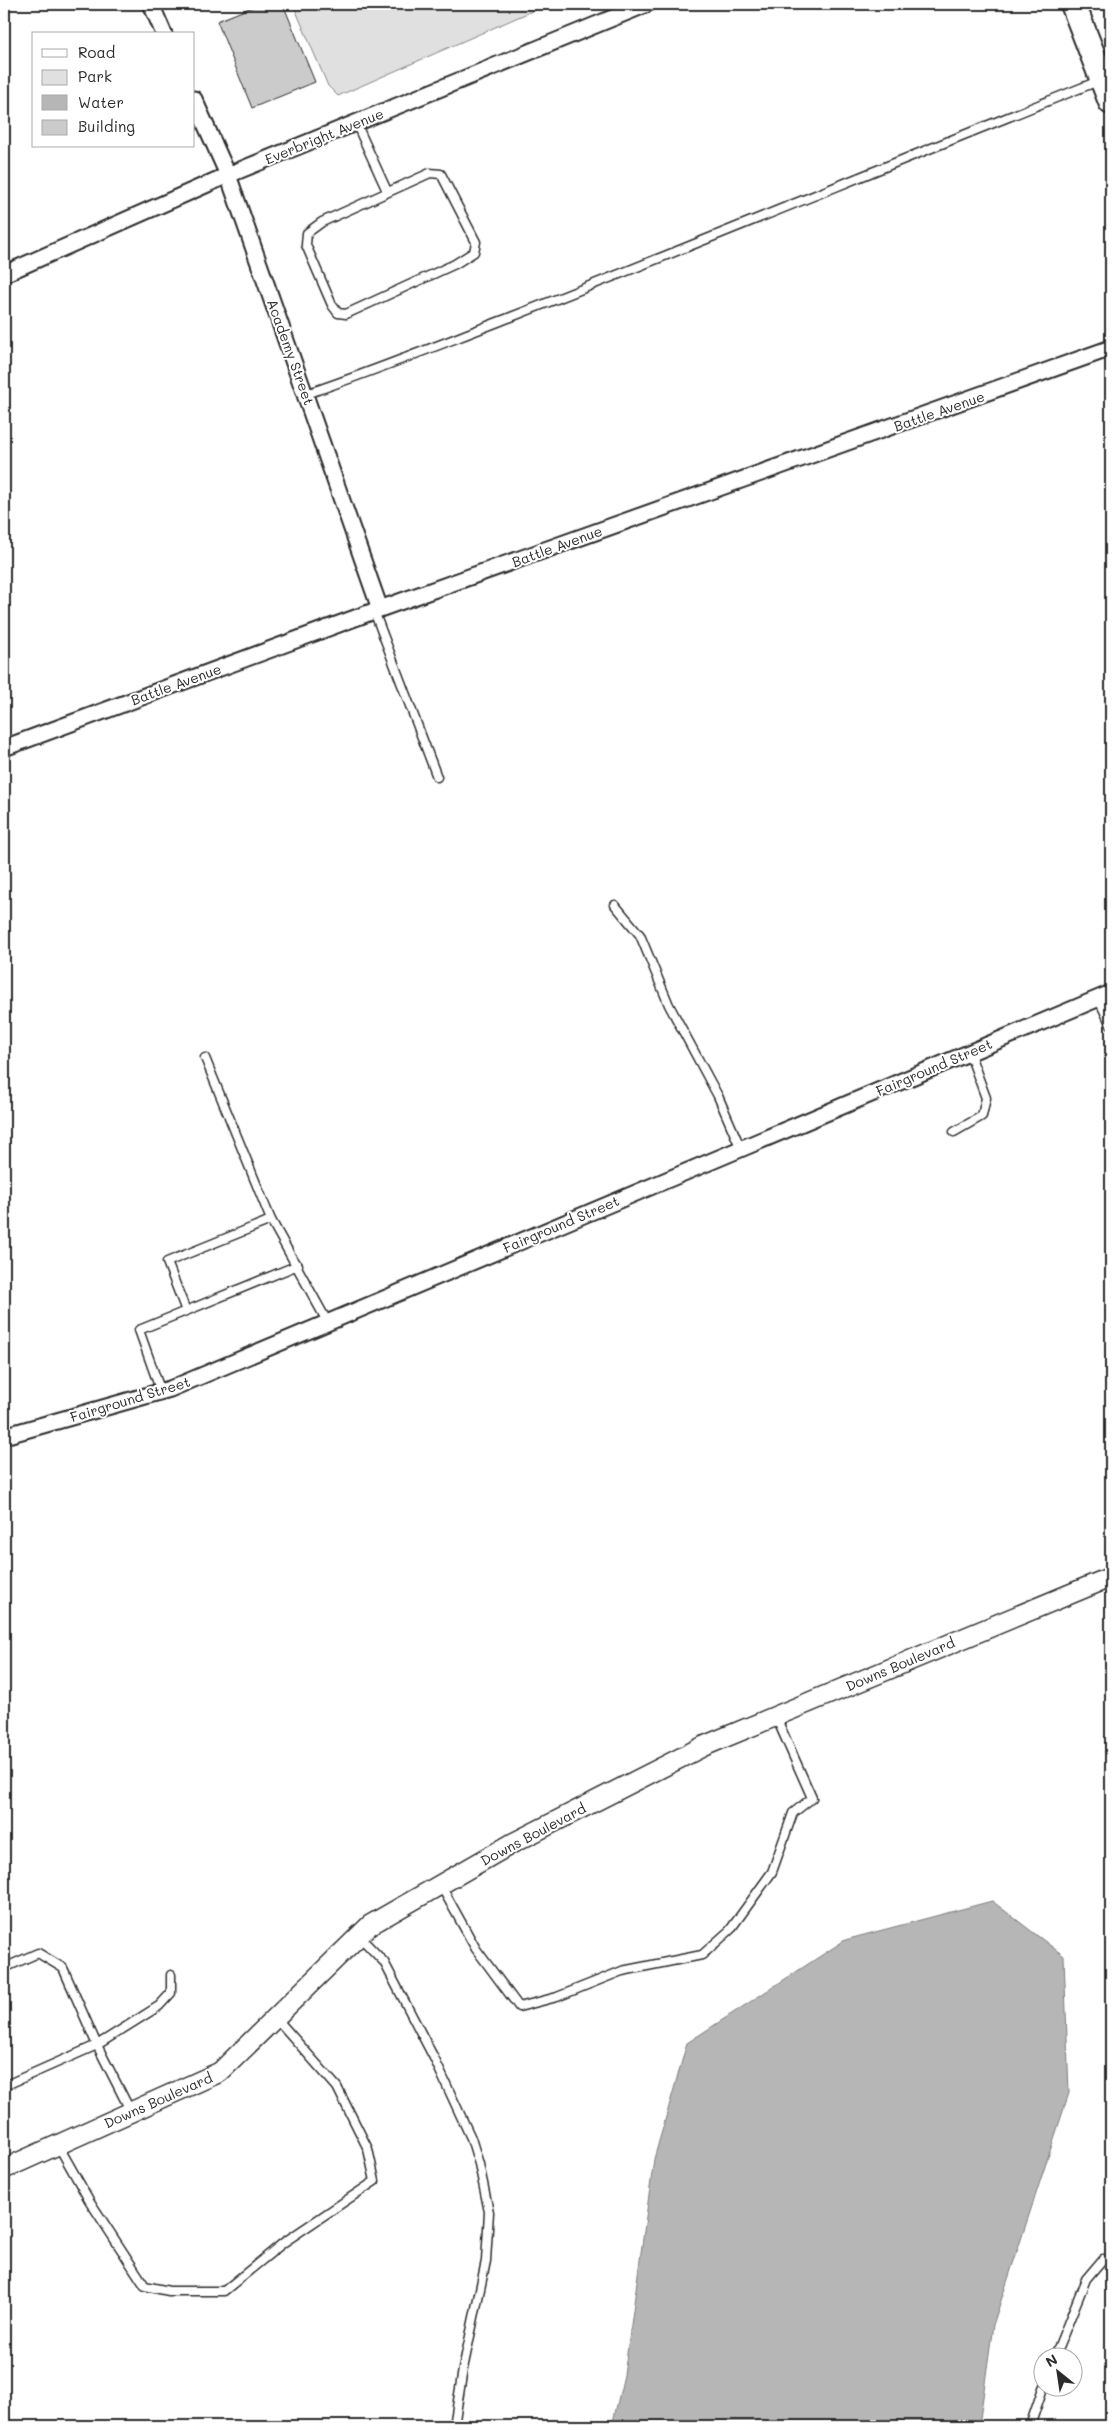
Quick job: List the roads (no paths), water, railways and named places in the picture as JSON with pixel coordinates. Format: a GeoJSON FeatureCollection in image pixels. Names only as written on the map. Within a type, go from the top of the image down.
{"type":"FeatureCollection","features":[{"type":"Feature","properties":{"kind":"main road"},"geometry":{"type":"LineString","coordinates":[[1073,4],[1111,102]]}},
{"type":"Feature","properties":{"kind":"street"},"geometry":{"type":"LineString","coordinates":[[151,4],[163,32]]}},
{"type":"Feature","properties":{"kind":"street","name":"Everbright Avenue"},"geometry":{"type":"LineString","coordinates":[[4,274],[228,175],[647,4]]}},
{"type":"Feature","properties":{"kind":"street","name":"Academy Street"},"geometry":{"type":"LineString","coordinates":[[195,101],[228,175],[306,394],[377,610]]}},
{"type":"Feature","properties":{"kind":"street","name":"Battle Avenue"},"geometry":{"type":"LineString","coordinates":[[4,748],[377,610],[1111,348]]}},
{"type":"Feature","properties":{"kind":"street","name":"Fairground Street"},"geometry":{"type":"LineString","coordinates":[[4,1436],[161,1392],[1105,995]]}},
{"type":"Feature","properties":{"kind":"street","name":"Downs Boulevard"},"geometry":{"type":"LineString","coordinates":[[4,2169],[220,2072],[370,1925],[513,1842],[695,1750],[1111,1577]]}},
{"type":"Feature","properties":{"kind":"lane"},"geometry":{"type":"LineString","coordinates":[[306,394],[357,377],[618,276],[890,163],[1103,80]]}},
{"type":"Feature","properties":{"kind":"lane"},"geometry":{"type":"LineString","coordinates":[[356,123],[386,191]]}},
{"type":"Feature","properties":{"kind":"lane"},"geometry":{"type":"LineString","coordinates":[[430,173],[441,174],[476,242],[474,252],[455,264],[346,314],[338,313],[332,306],[306,245],[306,233],[322,222],[386,191],[430,173]]}},
{"type":"Feature","properties":{"kind":"lane"},"geometry":{"type":"LineString","coordinates":[[377,610],[437,777]]}},
{"type":"Feature","properties":{"kind":"lane"},"geometry":{"type":"LineString","coordinates":[[614,905],[640,935],[669,1005],[718,1096],[741,1149]]}},
{"type":"Feature","properties":{"kind":"lane"},"geometry":{"type":"LineString","coordinates":[[1105,995],[1111,1025]]}},
{"type":"Feature","properties":{"kind":"lane"},"geometry":{"type":"LineString","coordinates":[[954,1132],[982,1116],[986,1098],[969,1052]]}},
{"type":"Feature","properties":{"kind":"lane"},"geometry":{"type":"LineString","coordinates":[[205,1058],[272,1220],[285,1248],[298,1265],[328,1323]]}},
{"type":"Feature","properties":{"kind":"lane"},"geometry":{"type":"LineString","coordinates":[[186,1311],[167,1262],[272,1220]]}},
{"type":"Feature","properties":{"kind":"lane"},"geometry":{"type":"LineString","coordinates":[[161,1392],[139,1330],[298,1265]]}},
{"type":"Feature","properties":{"kind":"lane"},"geometry":{"type":"LineString","coordinates":[[440,1884],[476,1949],[519,2007],[557,1997],[622,1971],[702,1955],[730,1930],[772,1872],[793,1813],[812,1798],[775,1716]]}},
{"type":"Feature","properties":{"kind":"lane"},"geometry":{"type":"LineString","coordinates":[[359,1936],[384,1962],[434,2058],[471,2138],[479,2164],[489,2212],[486,2261],[463,2369],[454,2426]]}},
{"type":"Feature","properties":{"kind":"lane"},"geometry":{"type":"LineString","coordinates":[[4,1968],[38,1953],[63,1968],[97,2045],[131,2112]]}},
{"type":"Feature","properties":{"kind":"lane"},"geometry":{"type":"LineString","coordinates":[[4,2086],[97,2045],[159,2006],[171,1993],[171,1975]]}},
{"type":"Feature","properties":{"kind":"lane"},"geometry":{"type":"LineString","coordinates":[[58,2145],[89,2200],[145,2286],[169,2291],[224,2291],[283,2243],[375,2181],[368,2148],[337,2087],[276,2018]]}},
{"type":"Feature","properties":{"kind":"lane"},"geometry":{"type":"LineString","coordinates":[[1058,2348],[1086,2279],[1103,2259]]}},
{"type":"Feature","properties":{"kind":"lane"},"geometry":{"type":"LineString","coordinates":[[1030,2426],[1040,2398]]}},
{"type":"Feature","properties":{"kind":"water"},"geometry":{"type":"Polygon","coordinates":[[[992,1901],[1064,1956],[1069,2093],[993,2325],[979,2426],[612,2426],[624,2375],[654,2159],[687,2043],[845,1940],[992,1901]]]}}]}
